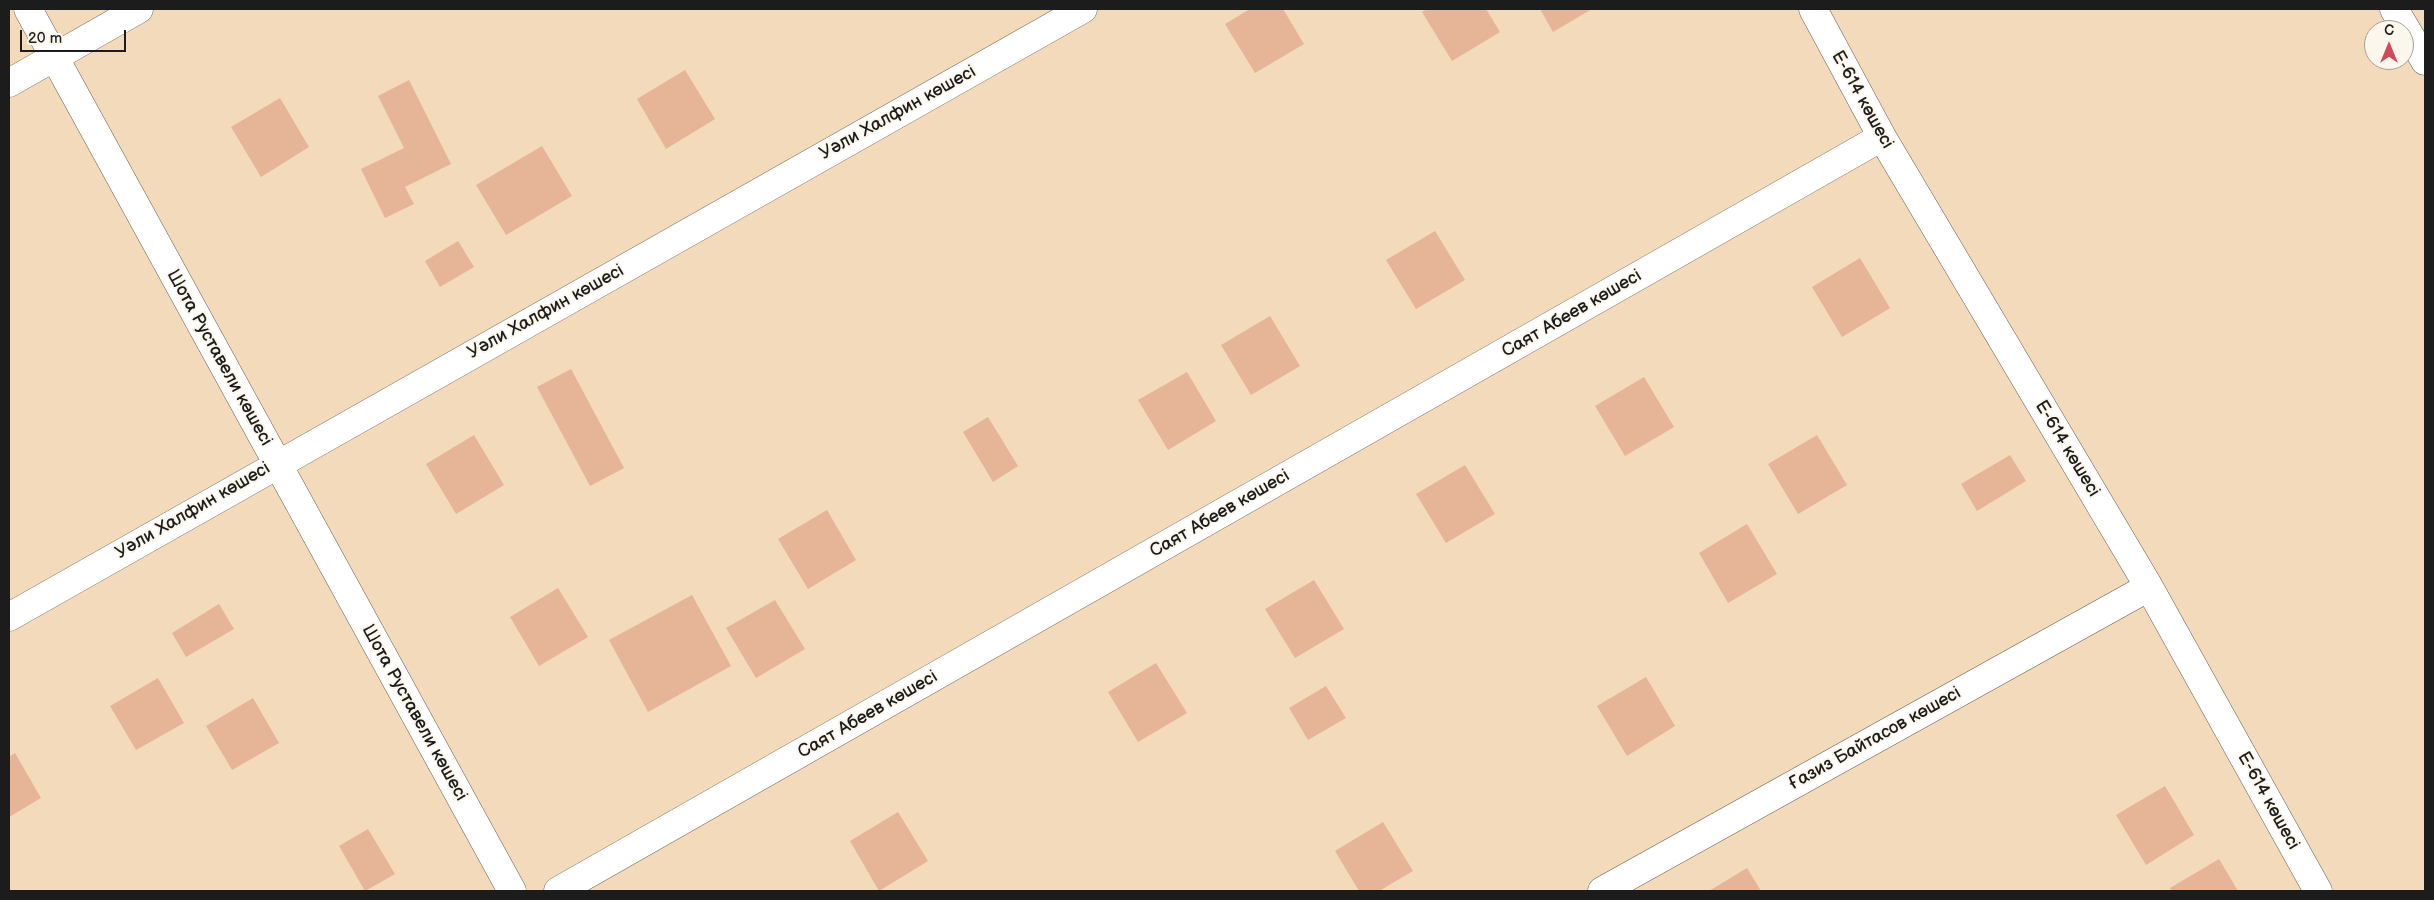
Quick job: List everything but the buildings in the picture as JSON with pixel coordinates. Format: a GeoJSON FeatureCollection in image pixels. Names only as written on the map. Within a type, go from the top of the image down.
{"type":"FeatureCollection","features":[{"type":"Feature","properties":{"kind":"street","name":"Шота Руставели көшесі"},"geometry":{"type":"LineString","coordinates":[[28,9],[512,891]]}},
{"type":"Feature","properties":{"kind":"street"},"geometry":{"type":"LineString","coordinates":[[9,83],[138,9]]}},
{"type":"Feature","properties":{"kind":"street","name":"Уәли Халфин көшесі"},"geometry":{"type":"LineString","coordinates":[[9,617],[1083,9]]}},
{"type":"Feature","properties":{"kind":"street","name":"Е-614 көшесі"},"geometry":{"type":"LineString","coordinates":[[1813,9],[1882,137],[2149,587],[2318,891]]}},
{"type":"Feature","properties":{"kind":"street"},"geometry":{"type":"LineString","coordinates":[[2394,9],[2425,61]]}},
{"type":"Feature","properties":{"kind":"street","name":"Саят Абеев көшесі"},"geometry":{"type":"LineString","coordinates":[[558,891],[1882,137]]}},
{"type":"Feature","properties":{"kind":"street","name":"Ғазиз Байтасов көшесі"},"geometry":{"type":"LineString","coordinates":[[1602,891],[2149,587]]}}]}
